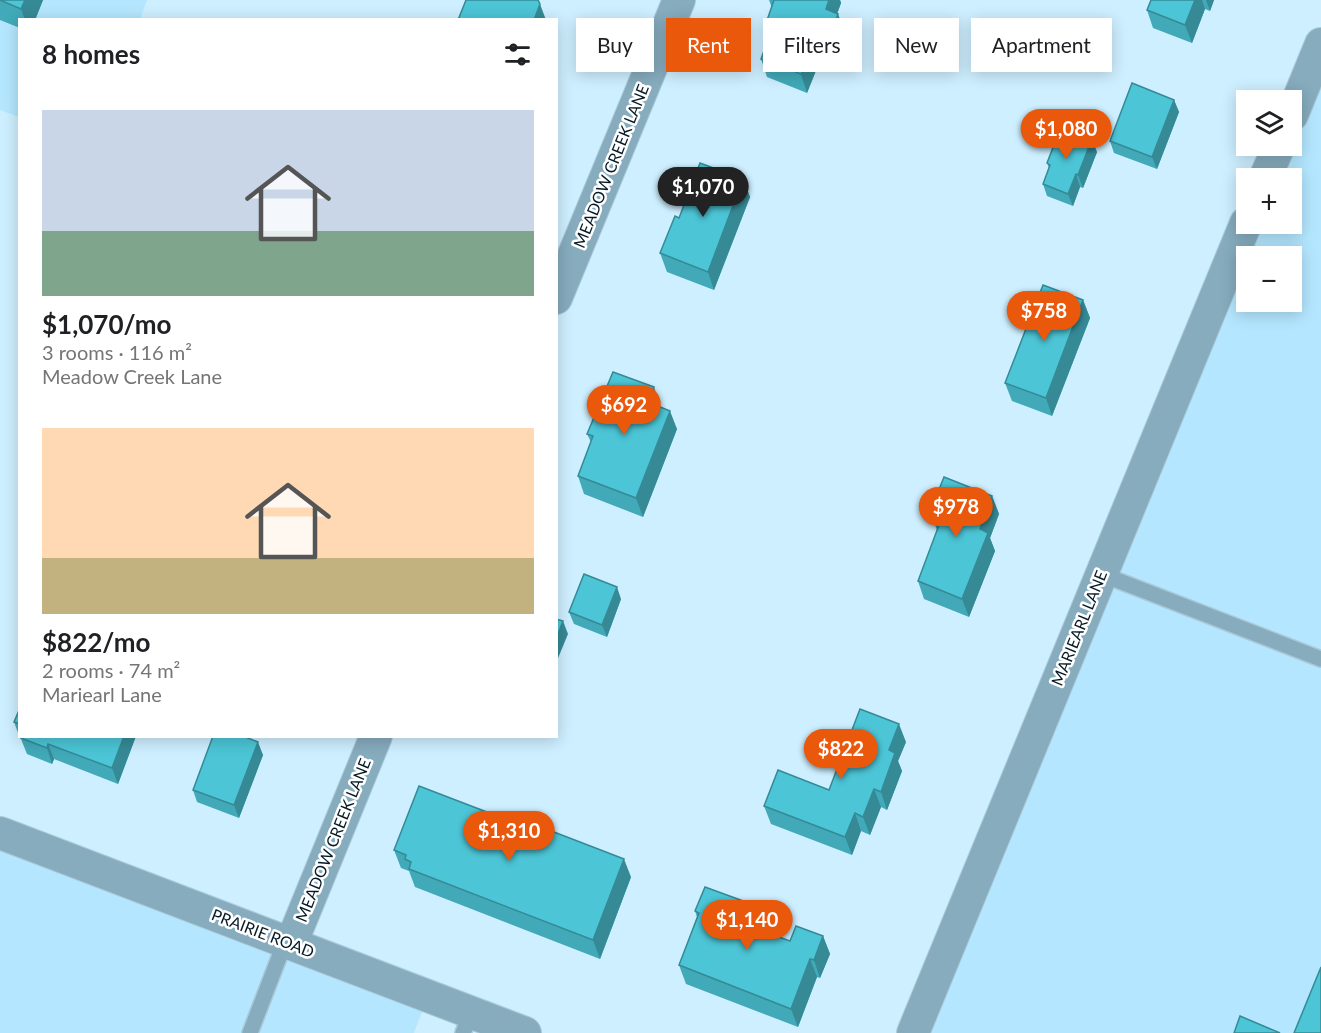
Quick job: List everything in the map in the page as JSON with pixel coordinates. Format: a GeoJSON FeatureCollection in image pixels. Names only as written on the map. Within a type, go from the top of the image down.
{"type":"FeatureCollection","features":[{"type":"Feature","properties":{"kind":"street","name":"MEADOW CREEK LANE"},"geometry":{"type":"LineString","coordinates":[[558,293],[679,0]]}},
{"type":"Feature","properties":{"kind":"street"},"geometry":{"type":"LineString","coordinates":[[1302,91],[1321,44]]}},
{"type":"Feature","properties":{"kind":"street","name":"MARIEARL LANE"},"geometry":{"type":"LineString","coordinates":[[913,1033],[1241,234]]}},
{"type":"Feature","properties":{"kind":"street","name":"MEADOW CREEK LANE"},"geometry":{"type":"LineString","coordinates":[[288,943],[375,738]]}},
{"type":"Feature","properties":{"kind":"street","name":"PRAIRIE ROAD"},"geometry":{"type":"LineString","coordinates":[[0,833],[288,943],[467,1023],[525,1033]]}},
{"type":"Feature","properties":{"kind":"lane"},"geometry":{"type":"LineString","coordinates":[[1101,574],[1321,659]]}},
{"type":"Feature","properties":{"kind":"lane"},"geometry":{"type":"LineString","coordinates":[[250,1033],[288,943]]}},
{"type":"Feature","properties":{"kind":"shaded area"},"geometry":{"type":"Polygon","coordinates":[[[0,0],[147,0],[140,18],[18,18],[18,117],[0,110],[0,0]]]}},
{"type":"Feature","properties":{"kind":"shaded area"},"geometry":{"type":"Polygon","coordinates":[[[1321,75],[1321,1033],[924,1033],[1236,280],[1236,312],[1302,312],[1302,246],[1250,246],[1255,234],[1302,234],[1302,168],[1281,168],[1286,156],[1302,156],[1302,119],[1321,75]]]}},
{"type":"Feature","properties":{"kind":"shaded area"},"geometry":{"type":"Polygon","coordinates":[[[0,833],[428,996],[414,1033],[0,1033],[0,833]]]}},
{"type":"Feature","properties":{"kind":"building"},"geometry":{"type":"Polygon","coordinates":[[[0,0],[25,0],[21,9],[0,0]]]}},
{"type":"Feature","properties":{"kind":"building"},"geometry":{"type":"Polygon","coordinates":[[[466,0],[538,0],[540,4],[535,18],[459,18],[466,0]]]}},
{"type":"Feature","properties":{"kind":"building"},"geometry":{"type":"Polygon","coordinates":[[[774,0],[829,0],[826,9],[838,14],[837,18],[768,18],[774,0]]]}},
{"type":"Feature","properties":{"kind":"building"},"geometry":{"type":"Polygon","coordinates":[[[1151,0],[1195,0],[1185,25],[1147,10],[1151,0]]]}},
{"type":"Feature","properties":{"kind":"building"},"geometry":{"type":"Polygon","coordinates":[[[1132,83],[1174,100],[1152,157],[1110,141],[1132,83]]]}},
{"type":"Feature","properties":{"kind":"building"},"geometry":{"type":"Polygon","coordinates":[[[1061,127],[1092,139],[1068,194],[1043,184],[1050,165],[1047,163],[1061,127]]]}},
{"type":"Feature","properties":{"kind":"building"},"geometry":{"type":"Polygon","coordinates":[[[700,163],[743,179],[708,272],[660,253],[675,216],[679,218],[700,163]]]}},
{"type":"Feature","properties":{"kind":"building"},"geometry":{"type":"Polygon","coordinates":[[[1043,285],[1083,300],[1046,398],[1005,383],[1043,285]]]}},
{"type":"Feature","properties":{"kind":"building"},"geometry":{"type":"Polygon","coordinates":[[[613,372],[654,387],[648,402],[670,411],[636,498],[578,476],[593,436],[587,434],[613,372]]]}},
{"type":"Feature","properties":{"kind":"building"},"geometry":{"type":"Polygon","coordinates":[[[944,477],[992,496],[980,529],[988,533],[962,599],[918,581],[942,517],[930,512],[944,477]]]}},
{"type":"Feature","properties":{"kind":"building"},"geometry":{"type":"Polygon","coordinates":[[[584,574],[617,587],[602,625],[569,612],[584,574]]]}},
{"type":"Feature","properties":{"kind":"building"},"geometry":{"type":"Polygon","coordinates":[[[558,620],[563,621],[558,634],[558,620]]]}},
{"type":"Feature","properties":{"kind":"building"},"geometry":{"type":"Polygon","coordinates":[[[860,709],[899,724],[889,750],[895,753],[881,792],[874,789],[863,817],[855,813],[845,837],[764,806],[778,770],[829,790],[860,709]]]}},
{"type":"Feature","properties":{"kind":"building"},"geometry":{"type":"Polygon","coordinates":[[[21,738],[123,738],[112,768],[48,744],[47,748],[21,738]]]}},
{"type":"Feature","properties":{"kind":"building"},"geometry":{"type":"Polygon","coordinates":[[[212,738],[248,738],[258,742],[234,805],[193,790],[212,738]]]}},
{"type":"Feature","properties":{"kind":"building"},"geometry":{"type":"Polygon","coordinates":[[[419,786],[526,827],[528,822],[624,859],[593,940],[409,869],[411,862],[405,859],[406,855],[394,850],[419,786]]]}},
{"type":"Feature","properties":{"kind":"building"},"geometry":{"type":"Polygon","coordinates":[[[705,887],[746,902],[738,922],[790,941],[796,926],[823,936],[814,960],[810,959],[791,1009],[679,965],[699,913],[695,911],[705,887]]]}},
{"type":"Feature","properties":{"kind":"building"},"geometry":{"type":"Polygon","coordinates":[[[1321,967],[1321,1033],[1294,1033],[1321,967]]]}},
{"type":"Feature","properties":{"kind":"building"},"geometry":{"type":"Polygon","coordinates":[[[1240,1016],[1280,1033],[1234,1033],[1240,1016]]]}}]}
